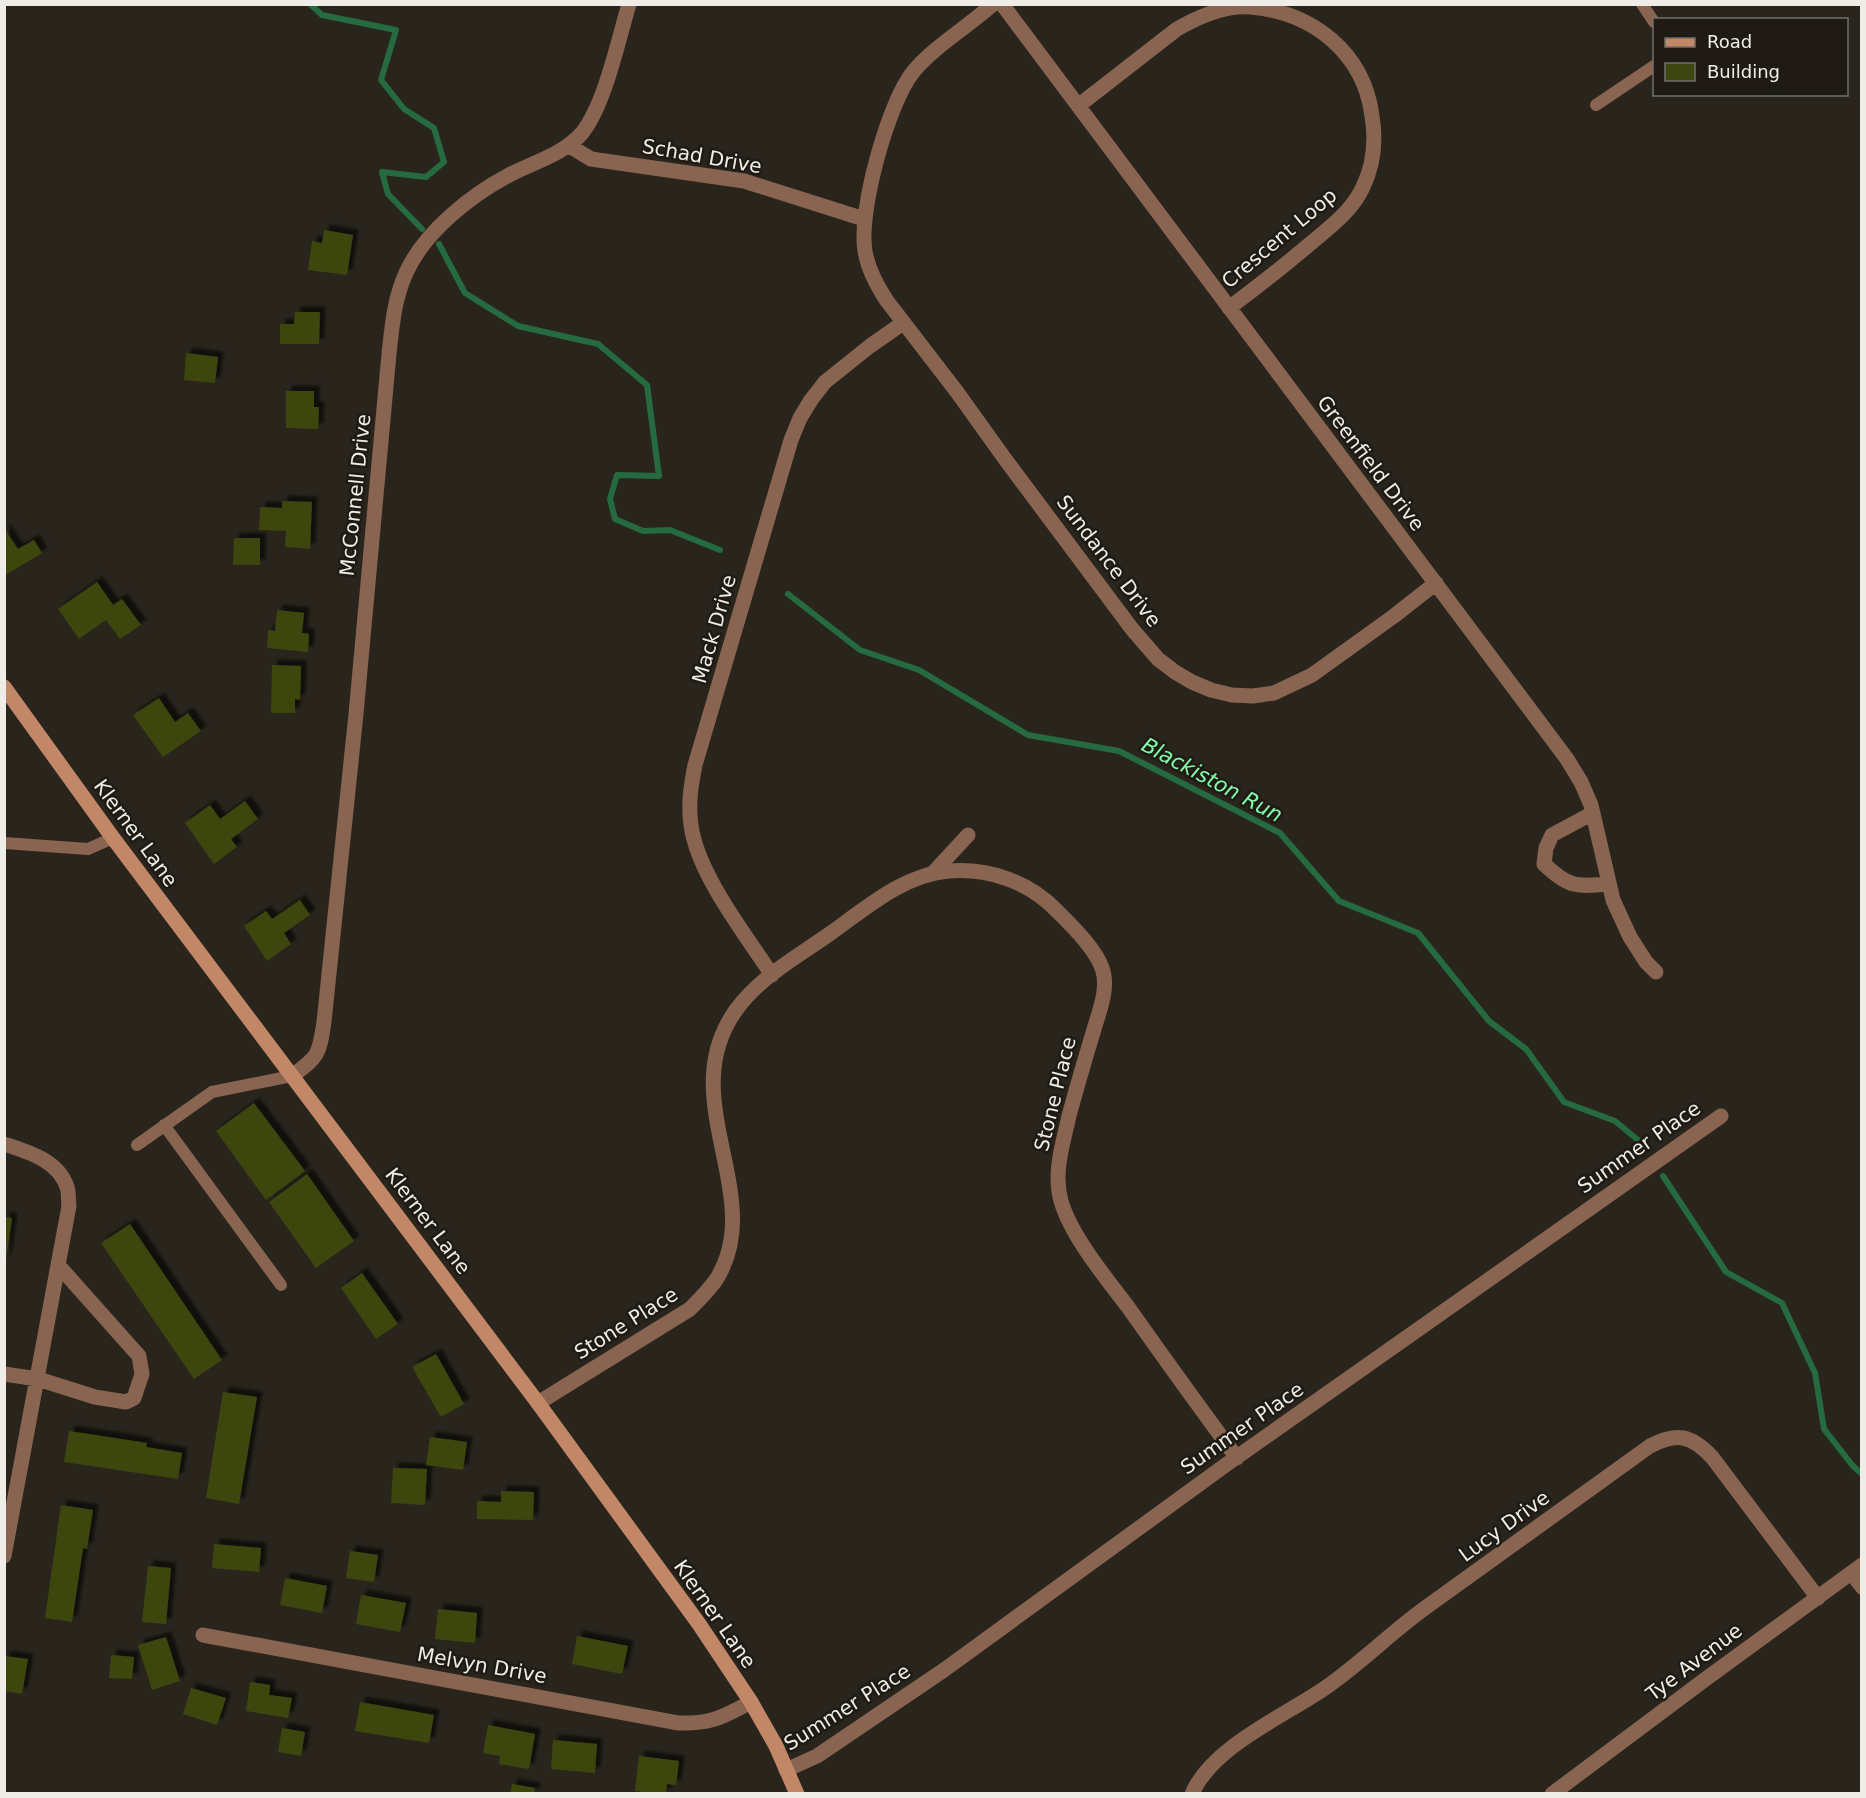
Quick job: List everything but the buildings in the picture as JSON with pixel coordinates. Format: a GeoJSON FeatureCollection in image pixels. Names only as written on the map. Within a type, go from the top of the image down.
{"type":"FeatureCollection","features":[{"type":"Feature","properties":{"kind":"street","name":"McConnell Drive"},"geometry":{"type":"LineString","coordinates":[[292,1076],[313,1060],[318,1052],[324,1022],[356,714],[389,354],[394,311],[399,292],[415,257],[441,225],[457,211],[510,175],[568,146],[581,134],[591,118],[607,81],[629,4]]}},
{"type":"Feature","properties":{"kind":"street"},"geometry":{"type":"LineString","coordinates":[[864,219],[873,173],[890,118],[903,87],[924,60],[993,4]]}},
{"type":"Feature","properties":{"kind":"street","name":"Greenfield Drive"},"geometry":{"type":"LineString","coordinates":[[1002,4],[1567,759],[1581,782],[1593,813],[1613,900],[1630,937],[1646,962],[1656,972]]}},
{"type":"Feature","properties":{"kind":"street","name":"Crescent Loop"},"geometry":{"type":"LineString","coordinates":[[1078,106],[1177,29],[1194,19],[1231,9],[1249,7],[1286,14],[1304,21],[1336,43],[1349,57],[1367,90],[1374,129],[1374,148],[1363,187],[1341,218],[1229,308]]}},
{"type":"Feature","properties":{"kind":"street","name":"Schad Drive"},"geometry":{"type":"LineString","coordinates":[[568,146],[591,159],[744,181],[864,219]]}},
{"type":"Feature","properties":{"kind":"street","name":"Sundance Drive"},"geometry":{"type":"LineString","coordinates":[[864,219],[864,251],[876,285],[1131,628],[1158,659],[1175,672],[1211,690],[1253,696],[1274,693],[1312,675],[1436,583]]}},
{"type":"Feature","properties":{"kind":"street","name":"Mack Drive"},"geometry":{"type":"LineString","coordinates":[[772,975],[728,909],[702,862],[695,845],[691,825],[689,806],[691,786],[791,440],[800,418],[825,382],[903,323]]}},
{"type":"Feature","properties":{"kind":"street","name":"Klerner Lane"},"geometry":{"type":"LineString","coordinates":[[4,687],[112,838],[538,1403],[699,1624],[776,1746],[797,1794]]}},
{"type":"Feature","properties":{"kind":"street"},"geometry":{"type":"LineString","coordinates":[[1593,813],[1552,835],[1546,848],[1544,864],[1559,878],[1582,887],[1608,884]]}},
{"type":"Feature","properties":{"kind":"street","name":"Stone Place"},"geometry":{"type":"LineString","coordinates":[[932,874],[968,835]]}},
{"type":"Feature","properties":{"kind":"street","name":"Stone Place"},"geometry":{"type":"LineString","coordinates":[[538,1403],[690,1309],[705,1295],[717,1277],[727,1257],[732,1210],[730,1187],[715,1115],[713,1070],[717,1048],[734,1012],[747,996],[794,957],[885,895],[922,876],[964,870],[1008,879],[1028,887],[1045,898],[1074,928],[1103,970],[1104,986],[1101,1003],[1059,1158],[1058,1179],[1061,1201],[1070,1221],[1109,1281],[1237,1458]]}},
{"type":"Feature","properties":{"kind":"street","name":"Summer Place"},"geometry":{"type":"LineString","coordinates":[[786,1770],[817,1756],[944,1670],[1237,1458],[1721,1116]]}},
{"type":"Feature","properties":{"kind":"street"},"geometry":{"type":"LineString","coordinates":[[4,1144],[45,1160],[60,1175],[67,1187],[69,1206],[4,1556]]}},
{"type":"Feature","properties":{"kind":"street"},"geometry":{"type":"LineString","coordinates":[[4,1374],[38,1379],[95,1397],[126,1402],[134,1398],[142,1374],[139,1356],[58,1265]]}},
{"type":"Feature","properties":{"kind":"street","name":"Lucy Drive"},"geometry":{"type":"LineString","coordinates":[[1192,1794],[1197,1782],[1221,1756],[1239,1742],[1321,1691],[1425,1608],[1650,1446],[1664,1439],[1678,1437],[1690,1439],[1712,1457],[1790,1564],[1818,1598]]}},
{"type":"Feature","properties":{"kind":"street","name":"Tye Avenue"},"geometry":{"type":"LineString","coordinates":[[1552,1794],[1856,1570]]}},
{"type":"Feature","properties":{"kind":"street","name":"Melvyn Drive"},"geometry":{"type":"LineString","coordinates":[[203,1635],[679,1723],[700,1724],[717,1720],[750,1702]]}},
{"type":"Feature","properties":{"kind":"lane"},"geometry":{"type":"LineString","coordinates":[[1642,4],[1653,20]]}},
{"type":"Feature","properties":{"kind":"lane"},"geometry":{"type":"LineString","coordinates":[[1596,105],[1653,67]]}},
{"type":"Feature","properties":{"kind":"lane"},"geometry":{"type":"LineString","coordinates":[[4,843],[88,849],[112,838]]}},
{"type":"Feature","properties":{"kind":"lane"},"geometry":{"type":"LineString","coordinates":[[137,1145],[212,1092],[292,1076]]}},
{"type":"Feature","properties":{"kind":"lane"},"geometry":{"type":"LineString","coordinates":[[164,1125],[280,1285]]}},
{"type":"Feature","properties":{"kind":"lane"},"geometry":{"type":"LineString","coordinates":[[1856,1570],[1862,1589]]}},
{"type":"Feature","properties":{"kind":"waterway","name":"Blackiston Run"},"geometry":{"type":"LineString","coordinates":[[310,4],[322,15],[396,30],[381,80],[404,109],[434,128],[444,162],[426,177],[382,172],[388,194],[422,229]]}},
{"type":"Feature","properties":{"kind":"waterway","name":"Blackiston Run"},"geometry":{"type":"LineString","coordinates":[[439,244],[465,293],[518,326],[598,344],[647,385],[659,476],[617,475],[610,499],[615,519],[643,531],[670,530],[720,550]]}},
{"type":"Feature","properties":{"kind":"waterway","name":"Blackiston Run"},"geometry":{"type":"LineString","coordinates":[[788,594],[860,650],[919,670],[1028,735],[1119,751],[1280,833],[1339,901],[1418,933],[1489,1021],[1526,1049],[1564,1102],[1615,1121],[1644,1145]]}},
{"type":"Feature","properties":{"kind":"waterway","name":"Blackiston Run"},"geometry":{"type":"LineString","coordinates":[[1663,1176],[1726,1272],[1782,1303],[1815,1373],[1824,1429],[1862,1474]]}}]}
